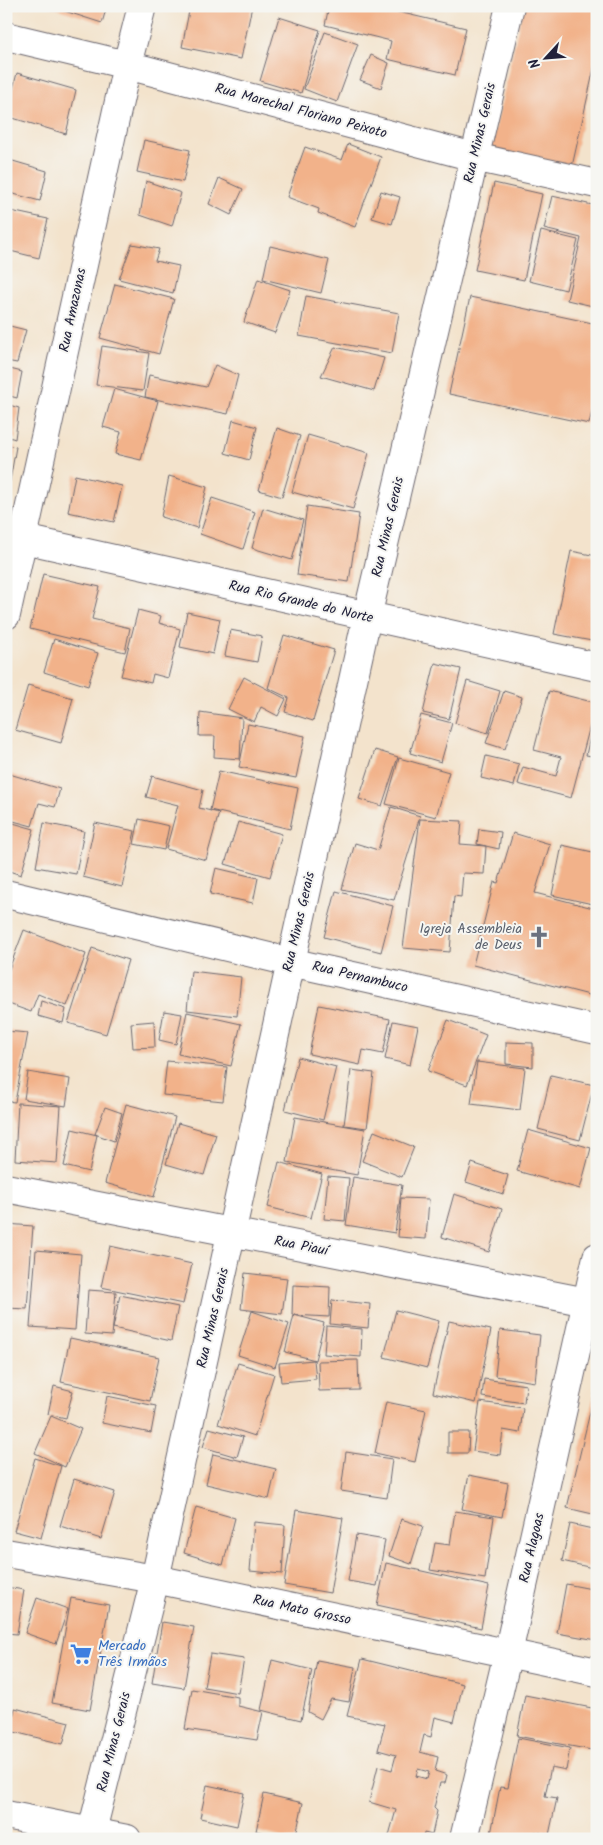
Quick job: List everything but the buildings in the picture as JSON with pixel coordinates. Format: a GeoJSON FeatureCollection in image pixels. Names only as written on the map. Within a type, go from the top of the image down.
{"type":"FeatureCollection","features":[{"type":"Feature","properties":{"kind":"street","name":"Rua Amazonas"},"geometry":{"type":"LineString","coordinates":[[6,615],[14,537],[142,6]]}},
{"type":"Feature","properties":{"kind":"street","name":"Rua Minas Gerais"},"geometry":{"type":"LineString","coordinates":[[90,1835],[155,1579],[367,617],[510,6]]}},
{"type":"Feature","properties":{"kind":"street","name":"Rua Marechal Floriano Peixoto"},"geometry":{"type":"LineString","coordinates":[[6,36],[127,65],[474,157],[597,184]]}},
{"type":"Feature","properties":{"kind":"street","name":"Rua Rio Grande do Norte"},"geometry":{"type":"LineString","coordinates":[[14,537],[597,667]]}},
{"type":"Feature","properties":{"kind":"street","name":"Rua Pernambuco"},"geometry":{"type":"LineString","coordinates":[[6,894],[290,962],[597,1030]]}},
{"type":"Feature","properties":{"kind":"street","name":"Rua Piauí"},"geometry":{"type":"LineString","coordinates":[[6,1188],[592,1303]]}},
{"type":"Feature","properties":{"kind":"street","name":"Rua Alagoas"},"geometry":{"type":"LineString","coordinates":[[464,1839],[592,1303],[597,1257]]}},
{"type":"Feature","properties":{"kind":"street","name":"Rua Mato Grosso"},"geometry":{"type":"LineString","coordinates":[[6,1553],[155,1579],[597,1672]]}},
{"type":"Feature","properties":{"kind":"street"},"geometry":{"type":"LineString","coordinates":[[6,1815],[90,1835],[127,1839]]}},
{"type":"Feature","properties":{"kind":"place","name":"Igreja Assembleia de Deus"},"geometry":{"type":"Point","coordinates":[539,937]}},
{"type":"Feature","properties":{"kind":"place","name":"Mercado Três Irmãos"},"geometry":{"type":"Point","coordinates":[81,1654]}}]}
